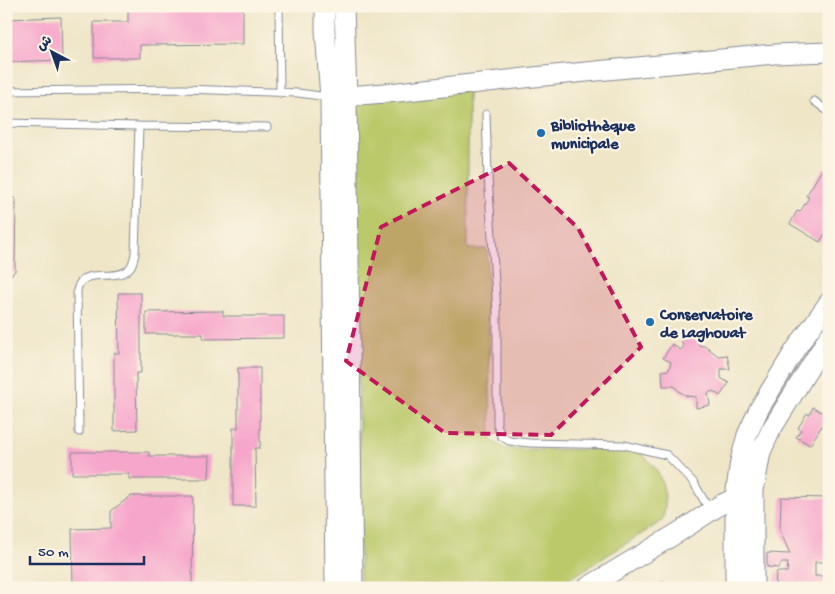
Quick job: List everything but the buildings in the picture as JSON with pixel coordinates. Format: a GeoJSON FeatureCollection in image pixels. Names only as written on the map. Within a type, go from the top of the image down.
{"type":"FeatureCollection","features":[{"type":"Feature","properties":{"kind":"street"},"geometry":{"type":"LineString","coordinates":[[325,6],[325,31],[338,97],[353,588]]}},
{"type":"Feature","properties":{"kind":"street"},"geometry":{"type":"LineString","coordinates":[[335,588],[338,97],[344,6]]}},
{"type":"Feature","properties":{"kind":"street"},"geometry":{"type":"LineString","coordinates":[[338,97],[764,55],[829,52]]}},
{"type":"Feature","properties":{"kind":"street"},"geometry":{"type":"LineString","coordinates":[[735,588],[735,497],[740,461],[747,435],[759,409],[829,302]]}},
{"type":"Feature","properties":{"kind":"street"},"geometry":{"type":"LineString","coordinates":[[754,588],[754,490],[761,452],[771,430],[829,336]]}},
{"type":"Feature","properties":{"kind":"street"},"geometry":{"type":"LineString","coordinates":[[586,588],[710,511],[735,497],[754,490]]}},
{"type":"Feature","properties":{"kind":"lane"},"geometry":{"type":"LineString","coordinates":[[279,6],[280,93]]}},
{"type":"Feature","properties":{"kind":"lane"},"geometry":{"type":"LineString","coordinates":[[6,91],[184,89],[298,93],[338,97]]}},
{"type":"Feature","properties":{"kind":"lane"},"geometry":{"type":"LineString","coordinates":[[814,101],[829,112]]}},
{"type":"Feature","properties":{"kind":"lane"},"geometry":{"type":"LineString","coordinates":[[486,114],[497,312],[497,424],[501,436],[509,441],[530,444],[624,445],[667,455],[694,483],[710,511]]}},
{"type":"Feature","properties":{"kind":"lane"},"geometry":{"type":"LineString","coordinates":[[6,123],[267,127]]}},
{"type":"Feature","properties":{"kind":"lane"},"geometry":{"type":"LineString","coordinates":[[79,432],[77,290],[80,282],[89,276],[126,272],[132,266],[135,254],[139,126]]}},
{"type":"Feature","properties":{"kind":"highlighted area"},"geometry":{"type":"Polygon","coordinates":[[[509,163],[578,228],[641,347],[551,435],[445,433],[346,361],[381,227],[509,163]]]}},
{"type":"Feature","properties":{"kind":"green space"},"geometry":{"type":"Polygon","coordinates":[[[468,91],[468,249],[487,249],[491,440],[505,449],[638,450],[652,465],[661,479],[665,501],[664,515],[662,521],[555,588],[360,588],[357,105],[363,100],[468,91]]]}},
{"type":"Feature","properties":{"kind":"place","name":"Bibliothèque municipale"},"geometry":{"type":"Point","coordinates":[541,133]}},
{"type":"Feature","properties":{"kind":"place","name":"Conservatoire de Laghouat"},"geometry":{"type":"Point","coordinates":[650,322]}}]}
